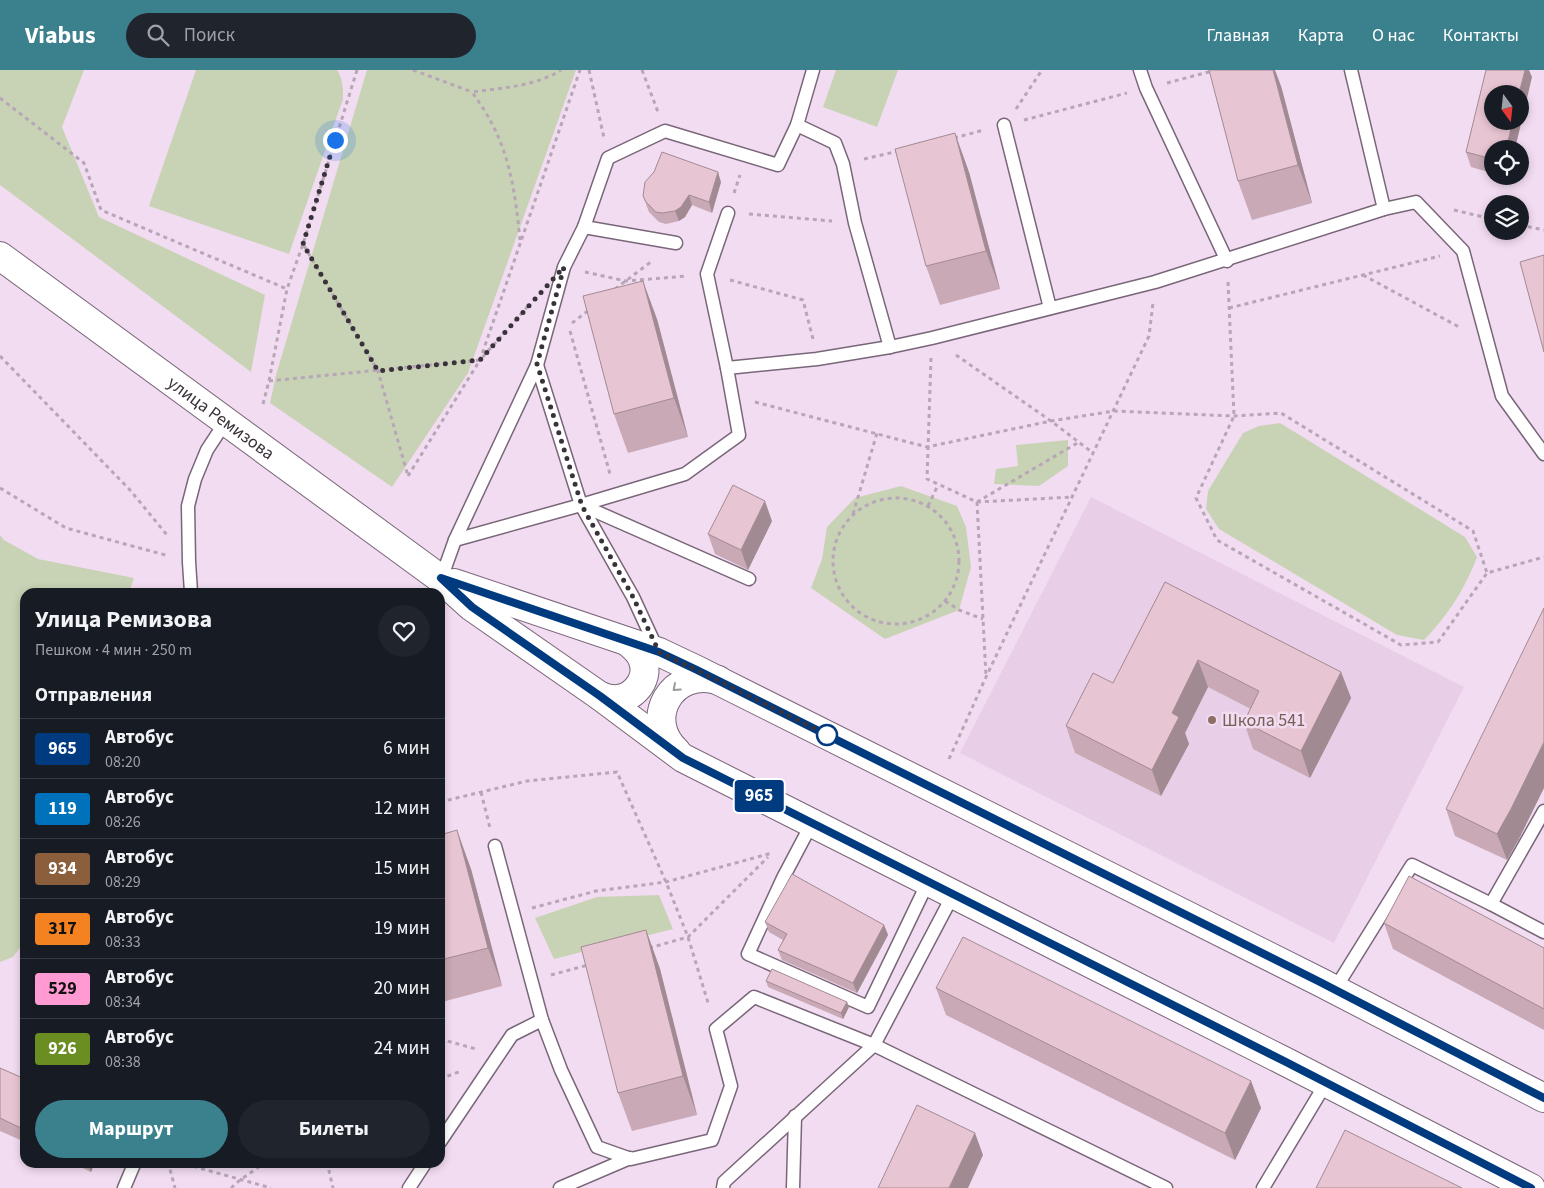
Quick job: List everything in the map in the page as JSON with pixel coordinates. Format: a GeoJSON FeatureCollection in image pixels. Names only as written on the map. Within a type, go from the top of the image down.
{"type":"FeatureCollection","features":[{"type":"Feature","properties":{"kind":"street","name":"улица Ремизова"},"geometry":{"type":"LineString","coordinates":[[0,256],[389,542],[437,586]]}},
{"type":"Feature","properties":{"kind":"street","name":"улица Ремизова"},"geometry":{"type":"LineString","coordinates":[[445,588],[659,652],[1335,989],[1544,1098]]}},
{"type":"Feature","properties":{"kind":"street","name":"улица Ремизова"},"geometry":{"type":"LineString","coordinates":[[445,591],[472,607],[600,696],[683,758],[1531,1188]]}},
{"type":"Feature","properties":{"kind":"street"},"geometry":{"type":"LineString","coordinates":[[600,696],[611,699],[623,698],[633,693],[641,684],[645,673],[644,661],[638,651],[629,643]]}},
{"type":"Feature","properties":{"kind":"street"},"geometry":{"type":"LineString","coordinates":[[683,758],[666,738],[662,726],[662,713],[665,701],[673,690],[684,682],[696,678],[709,678],[721,682]]}},
{"type":"Feature","properties":{"kind":"lane"},"geometry":{"type":"LineString","coordinates":[[437,586],[455,540],[537,364],[564,267],[584,227],[608,158],[665,131],[778,165],[797,125],[813,70]]}},
{"type":"Feature","properties":{"kind":"lane"},"geometry":{"type":"LineString","coordinates":[[1140,70],[1146,88],[1227,261]]}},
{"type":"Feature","properties":{"kind":"lane"},"geometry":{"type":"LineString","coordinates":[[1351,70],[1384,209]]}},
{"type":"Feature","properties":{"kind":"lane"},"geometry":{"type":"LineString","coordinates":[[797,125],[835,142],[844,164],[855,222],[890,348]]}},
{"type":"Feature","properties":{"kind":"lane"},"geometry":{"type":"LineString","coordinates":[[1004,125],[1050,308]]}},
{"type":"Feature","properties":{"kind":"lane"},"geometry":{"type":"LineString","coordinates":[[727,368],[818,359],[890,348],[932,338],[1155,282],[1227,261],[1384,209],[1416,202],[1463,251],[1502,396],[1544,454]]}},
{"type":"Feature","properties":{"kind":"lane"},"geometry":{"type":"LineString","coordinates":[[455,540],[582,506],[685,474],[739,435],[707,274],[728,213]]}},
{"type":"Feature","properties":{"kind":"lane"},"geometry":{"type":"LineString","coordinates":[[584,227],[676,243]]}},
{"type":"Feature","properties":{"kind":"lane"},"geometry":{"type":"LineString","coordinates":[[537,364],[582,506],[633,597],[659,652]]}},
{"type":"Feature","properties":{"kind":"lane"},"geometry":{"type":"LineString","coordinates":[[191,588],[188,506],[195,479],[207,450],[226,421]]}},
{"type":"Feature","properties":{"kind":"lane"},"geometry":{"type":"LineString","coordinates":[[582,506],[749,579]]}},
{"type":"Feature","properties":{"kind":"lane"},"geometry":{"type":"LineString","coordinates":[[1491,904],[1544,810]]}},
{"type":"Feature","properties":{"kind":"lane"},"geometry":{"type":"LineString","coordinates":[[812,823],[783,878],[748,954],[868,1007],[928,882]]}},
{"type":"Feature","properties":{"kind":"lane"},"geometry":{"type":"LineString","coordinates":[[495,846],[542,1020],[561,1070],[597,1147],[630,1158]]}},
{"type":"Feature","properties":{"kind":"lane"},"geometry":{"type":"LineString","coordinates":[[1335,989],[1412,866],[1544,932]]}},
{"type":"Feature","properties":{"kind":"lane"},"geometry":{"type":"LineString","coordinates":[[722,1188],[724,1182],[874,1045],[954,895]]}},
{"type":"Feature","properties":{"kind":"lane"},"geometry":{"type":"LineString","coordinates":[[560,1188],[630,1158],[712,1140],[731,1086],[716,1029],[754,997],[874,1045],[1166,1188]]}},
{"type":"Feature","properties":{"kind":"lane"},"geometry":{"type":"LineString","coordinates":[[445,1134],[512,1035],[542,1020]]}},
{"type":"Feature","properties":{"kind":"lane"},"geometry":{"type":"LineString","coordinates":[[1263,1188],[1326,1083]]}},
{"type":"Feature","properties":{"kind":"lane"},"geometry":{"type":"LineString","coordinates":[[793,1188],[796,1116]]}},
{"type":"Feature","properties":{"kind":"lane"},"geometry":{"type":"LineString","coordinates":[[124,1188],[132,1168]]}},
{"type":"Feature","properties":{"kind":"lane"},"geometry":{"type":"LineString","coordinates":[[409,1188],[422,1168]]}},
{"type":"Feature","properties":{"kind":"path"},"geometry":{"type":"LineString","coordinates":[[263,404],[287,289],[303,244],[357,70]]}},
{"type":"Feature","properties":{"kind":"path"},"geometry":{"type":"LineString","coordinates":[[413,70],[472,92],[513,87],[553,75],[561,70]]}},
{"type":"Feature","properties":{"kind":"path"},"geometry":{"type":"LineString","coordinates":[[480,360],[580,70]]}},
{"type":"Feature","properties":{"kind":"path"},"geometry":{"type":"LineString","coordinates":[[589,70],[608,158]]}},
{"type":"Feature","properties":{"kind":"path"},"geometry":{"type":"LineString","coordinates":[[642,70],[665,131]]}},
{"type":"Feature","properties":{"kind":"path"},"geometry":{"type":"LineString","coordinates":[[1004,125],[1042,70]]}},
{"type":"Feature","properties":{"kind":"path"},"geometry":{"type":"LineString","coordinates":[[948,139],[1216,70]]}},
{"type":"Feature","properties":{"kind":"path"},"geometry":{"type":"LineString","coordinates":[[472,92],[492,123],[505,156],[516,198],[521,242]]}},
{"type":"Feature","properties":{"kind":"path"},"geometry":{"type":"LineString","coordinates":[[0,98],[84,162],[101,210],[287,289]]}},
{"type":"Feature","properties":{"kind":"path"},"geometry":{"type":"LineString","coordinates":[[844,164],[900,150]]}},
{"type":"Feature","properties":{"kind":"path"},"geometry":{"type":"LineString","coordinates":[[746,156],[728,213],[855,222]]}},
{"type":"Feature","properties":{"kind":"path"},"geometry":{"type":"LineString","coordinates":[[1529,226],[1544,230]]}},
{"type":"Feature","properties":{"kind":"path"},"geometry":{"type":"LineString","coordinates":[[612,292],[676,243]]}},
{"type":"Feature","properties":{"kind":"path"},"geometry":{"type":"LineString","coordinates":[[303,244],[378,371],[408,476],[480,360],[532,303]]}},
{"type":"Feature","properties":{"kind":"path"},"geometry":{"type":"LineString","coordinates":[[1229,308],[1463,251]]}},
{"type":"Feature","properties":{"kind":"path"},"geometry":{"type":"LineString","coordinates":[[1227,261],[1234,416],[1196,498],[1217,540],[1401,645],[1438,642],[1487,573],[1544,558]]}},
{"type":"Feature","properties":{"kind":"path"},"geometry":{"type":"LineString","coordinates":[[1363,275],[1488,343]]}},
{"type":"Feature","properties":{"kind":"path"},"geometry":{"type":"LineString","coordinates":[[949,759],[1149,336],[1155,282]]}},
{"type":"Feature","properties":{"kind":"path"},"geometry":{"type":"LineString","coordinates":[[590,309],[568,326],[615,495]]}},
{"type":"Feature","properties":{"kind":"path"},"geometry":{"type":"LineString","coordinates":[[932,338],[1051,421],[1093,453]]}},
{"type":"Feature","properties":{"kind":"path"},"geometry":{"type":"LineString","coordinates":[[932,338],[927,479],[976,502],[1073,497]]}},
{"type":"Feature","properties":{"kind":"path"},"geometry":{"type":"LineString","coordinates":[[0,356],[130,490],[189,562]]}},
{"type":"Feature","properties":{"kind":"path"},"geometry":{"type":"LineString","coordinates":[[269,381],[480,360]]}},
{"type":"Feature","properties":{"kind":"path"},"geometry":{"type":"LineString","coordinates":[[732,396],[927,447],[1051,421],[1114,411],[1234,416],[1281,413],[1472,531],[1487,573]]}},
{"type":"Feature","properties":{"kind":"path"},"geometry":{"type":"LineString","coordinates":[[853,514],[877,433]]}},
{"type":"Feature","properties":{"kind":"path"},"geometry":{"type":"LineString","coordinates":[[976,502],[1079,442]]}},
{"type":"Feature","properties":{"kind":"path"},"geometry":{"type":"LineString","coordinates":[[928,506],[938,485]]}},
{"type":"Feature","properties":{"kind":"path"},"geometry":{"type":"LineString","coordinates":[[0,488],[66,528],[189,562]]}},
{"type":"Feature","properties":{"kind":"path"},"geometry":{"type":"LineString","coordinates":[[892,498],[912,499],[928,506],[947,522],[956,541],[959,562],[956,583],[945,601],[929,615],[910,622],[889,623],[869,618],[852,606],[840,590],[834,570],[834,550],[840,530],[853,514],[871,503],[892,498]]}},
{"type":"Feature","properties":{"kind":"path"},"geometry":{"type":"LineString","coordinates":[[976,502],[986,678]]}},
{"type":"Feature","properties":{"kind":"path"},"geometry":{"type":"LineString","coordinates":[[945,601],[959,610],[983,619]]}},
{"type":"Feature","properties":{"kind":"path"},"geometry":{"type":"LineString","coordinates":[[445,801],[527,781],[617,772],[666,882],[688,937],[716,1029]]}},
{"type":"Feature","properties":{"kind":"path"},"geometry":{"type":"LineString","coordinates":[[481,792],[495,846]]}},
{"type":"Feature","properties":{"kind":"path"},"geometry":{"type":"LineString","coordinates":[[513,914],[596,891],[666,882],[772,853],[688,937],[642,950]]}},
{"type":"Feature","properties":{"kind":"path"},"geometry":{"type":"LineString","coordinates":[[531,980],[596,963]]}},
{"type":"Feature","properties":{"kind":"path"},"geometry":{"type":"LineString","coordinates":[[445,1040],[498,1055]]}},
{"type":"Feature","properties":{"kind":"path"},"geometry":{"type":"LineString","coordinates":[[170,1168],[175,1188]]}},
{"type":"Feature","properties":{"kind":"path"},"geometry":{"type":"LineString","coordinates":[[199,1168],[271,1188]]}},
{"type":"Feature","properties":{"kind":"path"},"geometry":{"type":"LineString","coordinates":[[232,1188],[257,1168]]}},
{"type":"Feature","properties":{"kind":"path"},"geometry":{"type":"LineString","coordinates":[[328,1168],[333,1188]]}},
{"type":"Feature","properties":{"kind":"shaded area","name":"Школа 541"},"geometry":{"type":"Polygon","coordinates":[[[1091,497],[1464,687],[1334,943],[960,753],[1091,497]]]}},
{"type":"Feature","properties":{"kind":"green space"},"geometry":{"type":"Polygon","coordinates":[[[0,70],[84,70],[62,127],[99,217],[265,295],[251,372],[0,185],[0,70]]]}},
{"type":"Feature","properties":{"kind":"green space"},"geometry":{"type":"Polygon","coordinates":[[[196,70],[337,70],[339,73],[343,99],[289,254],[149,206],[196,70]]]}},
{"type":"Feature","properties":{"kind":"green space"},"geometry":{"type":"Polygon","coordinates":[[[367,70],[576,70],[468,373],[392,487],[270,403],[276,375],[367,70]]]}},
{"type":"Feature","properties":{"kind":"green space"},"geometry":{"type":"Polygon","coordinates":[[[836,70],[898,70],[877,127],[823,107],[836,70]]]}},
{"type":"Feature","properties":{"kind":"green space"},"geometry":{"type":"Polygon","coordinates":[[[1280,423],[1465,537],[1477,557],[1455,601],[1424,640],[1397,635],[1219,529],[1206,509],[1208,491],[1243,433],[1259,426],[1280,423]]]}},
{"type":"Feature","properties":{"kind":"green space"},"geometry":{"type":"Polygon","coordinates":[[[1068,440],[1068,466],[1039,486],[994,484],[996,469],[1018,466],[1016,445],[1068,440]]]}},
{"type":"Feature","properties":{"kind":"green space"},"geometry":{"type":"Polygon","coordinates":[[[901,486],[957,506],[966,527],[971,567],[959,610],[885,639],[811,588],[822,559],[827,527],[855,498],[901,486]]]}},
{"type":"Feature","properties":{"kind":"green space"},"geometry":{"type":"Polygon","coordinates":[[[0,535],[4,540],[38,559],[134,578],[130,588],[20,588],[20,948],[13,957],[0,962],[0,535]]]}},
{"type":"Feature","properties":{"kind":"green space"},"geometry":{"type":"Polygon","coordinates":[[[659,895],[673,929],[554,959],[535,918],[597,897],[659,895]]]}},
{"type":"Feature","properties":{"kind":"building"},"geometry":{"type":"Polygon","coordinates":[[[1209,70],[1273,70],[1298,165],[1238,181],[1209,70]]]}},
{"type":"Feature","properties":{"kind":"building"},"geometry":{"type":"Polygon","coordinates":[[[1486,70],[1525,70],[1521,85],[1484,85],[1484,130],[1511,130],[1508,140],[1484,140],[1484,157],[1466,152],[1486,70]]]}},
{"type":"Feature","properties":{"kind":"building"},"geometry":{"type":"Polygon","coordinates":[[[955,133],[986,251],[926,266],[895,149],[955,133]]]}},
{"type":"Feature","properties":{"kind":"building"},"geometry":{"type":"Polygon","coordinates":[[[662,152],[718,172],[709,202],[689,195],[681,207],[675,211],[662,213],[656,212],[646,202],[643,196],[645,182],[654,172],[662,152]]]}},
{"type":"Feature","properties":{"kind":"building"},"geometry":{"type":"Polygon","coordinates":[[[1544,255],[1544,352],[1520,262],[1544,255]]]}},
{"type":"Feature","properties":{"kind":"building"},"geometry":{"type":"Polygon","coordinates":[[[643,281],[674,398],[614,414],[583,296],[643,281]]]}},
{"type":"Feature","properties":{"kind":"building"},"geometry":{"type":"Polygon","coordinates":[[[733,485],[765,501],[741,550],[708,534],[733,485]]]}},
{"type":"Feature","properties":{"kind":"building"},"geometry":{"type":"Polygon","coordinates":[[[1165,582],[1341,672],[1301,751],[1244,722],[1259,691],[1198,660],[1172,713],[1179,717],[1152,770],[1066,726],[1093,673],[1113,683],[1165,582]]]}},
{"type":"Feature","properties":{"kind":"building"},"geometry":{"type":"Polygon","coordinates":[[[1544,608],[1544,742],[1497,834],[1446,809],[1544,608]]]}},
{"type":"Feature","properties":{"kind":"building"},"geometry":{"type":"Polygon","coordinates":[[[457,830],[488,948],[445,959],[445,834],[457,830]]]}},
{"type":"Feature","properties":{"kind":"building"},"geometry":{"type":"Polygon","coordinates":[[[792,874],[884,925],[853,983],[778,950],[787,934],[765,922],[792,874]]]}},
{"type":"Feature","properties":{"kind":"building"},"geometry":{"type":"Polygon","coordinates":[[[1409,876],[1544,948],[1544,1009],[1384,923],[1409,876]]]}},
{"type":"Feature","properties":{"kind":"building"},"geometry":{"type":"Polygon","coordinates":[[[646,930],[683,1076],[618,1093],[581,947],[646,930]]]}},
{"type":"Feature","properties":{"kind":"building"},"geometry":{"type":"Polygon","coordinates":[[[963,937],[1251,1081],[1225,1133],[936,988],[963,937]]]}},
{"type":"Feature","properties":{"kind":"building"},"geometry":{"type":"Polygon","coordinates":[[[772,969],[847,1002],[841,1013],[766,981],[772,969]]]}},
{"type":"Feature","properties":{"kind":"building"},"geometry":{"type":"Polygon","coordinates":[[[0,1068],[20,1077],[20,1128],[0,1118],[0,1068]]]}},
{"type":"Feature","properties":{"kind":"building"},"geometry":{"type":"Polygon","coordinates":[[[917,1105],[975,1133],[949,1188],[878,1188],[917,1105]]]}},
{"type":"Feature","properties":{"kind":"building"},"geometry":{"type":"Polygon","coordinates":[[[1345,1130],[1462,1188],[1316,1188],[1345,1130]]]}},
{"type":"Feature","properties":{"kind":"bus line","name":"965"},"geometry":{"type":"LineString","coordinates":[[1531,1188],[1284,1061],[683,758],[600,696],[472,607],[441,578],[659,652],[739,690],[872,759],[1320,982],[1544,1098]]}},
{"type":"Feature","properties":{"kind":"place","name":"Школа 541"},"geometry":{"type":"Point","coordinates":[1212,720]}},
{"type":"Feature","properties":{"kind":"route"},"geometry":{"type":"LineString","coordinates":[[335,140],[303,244],[378,371],[480,360],[564,267],[537,364],[582,506],[633,597],[659,652],[827,735]]}}]}
